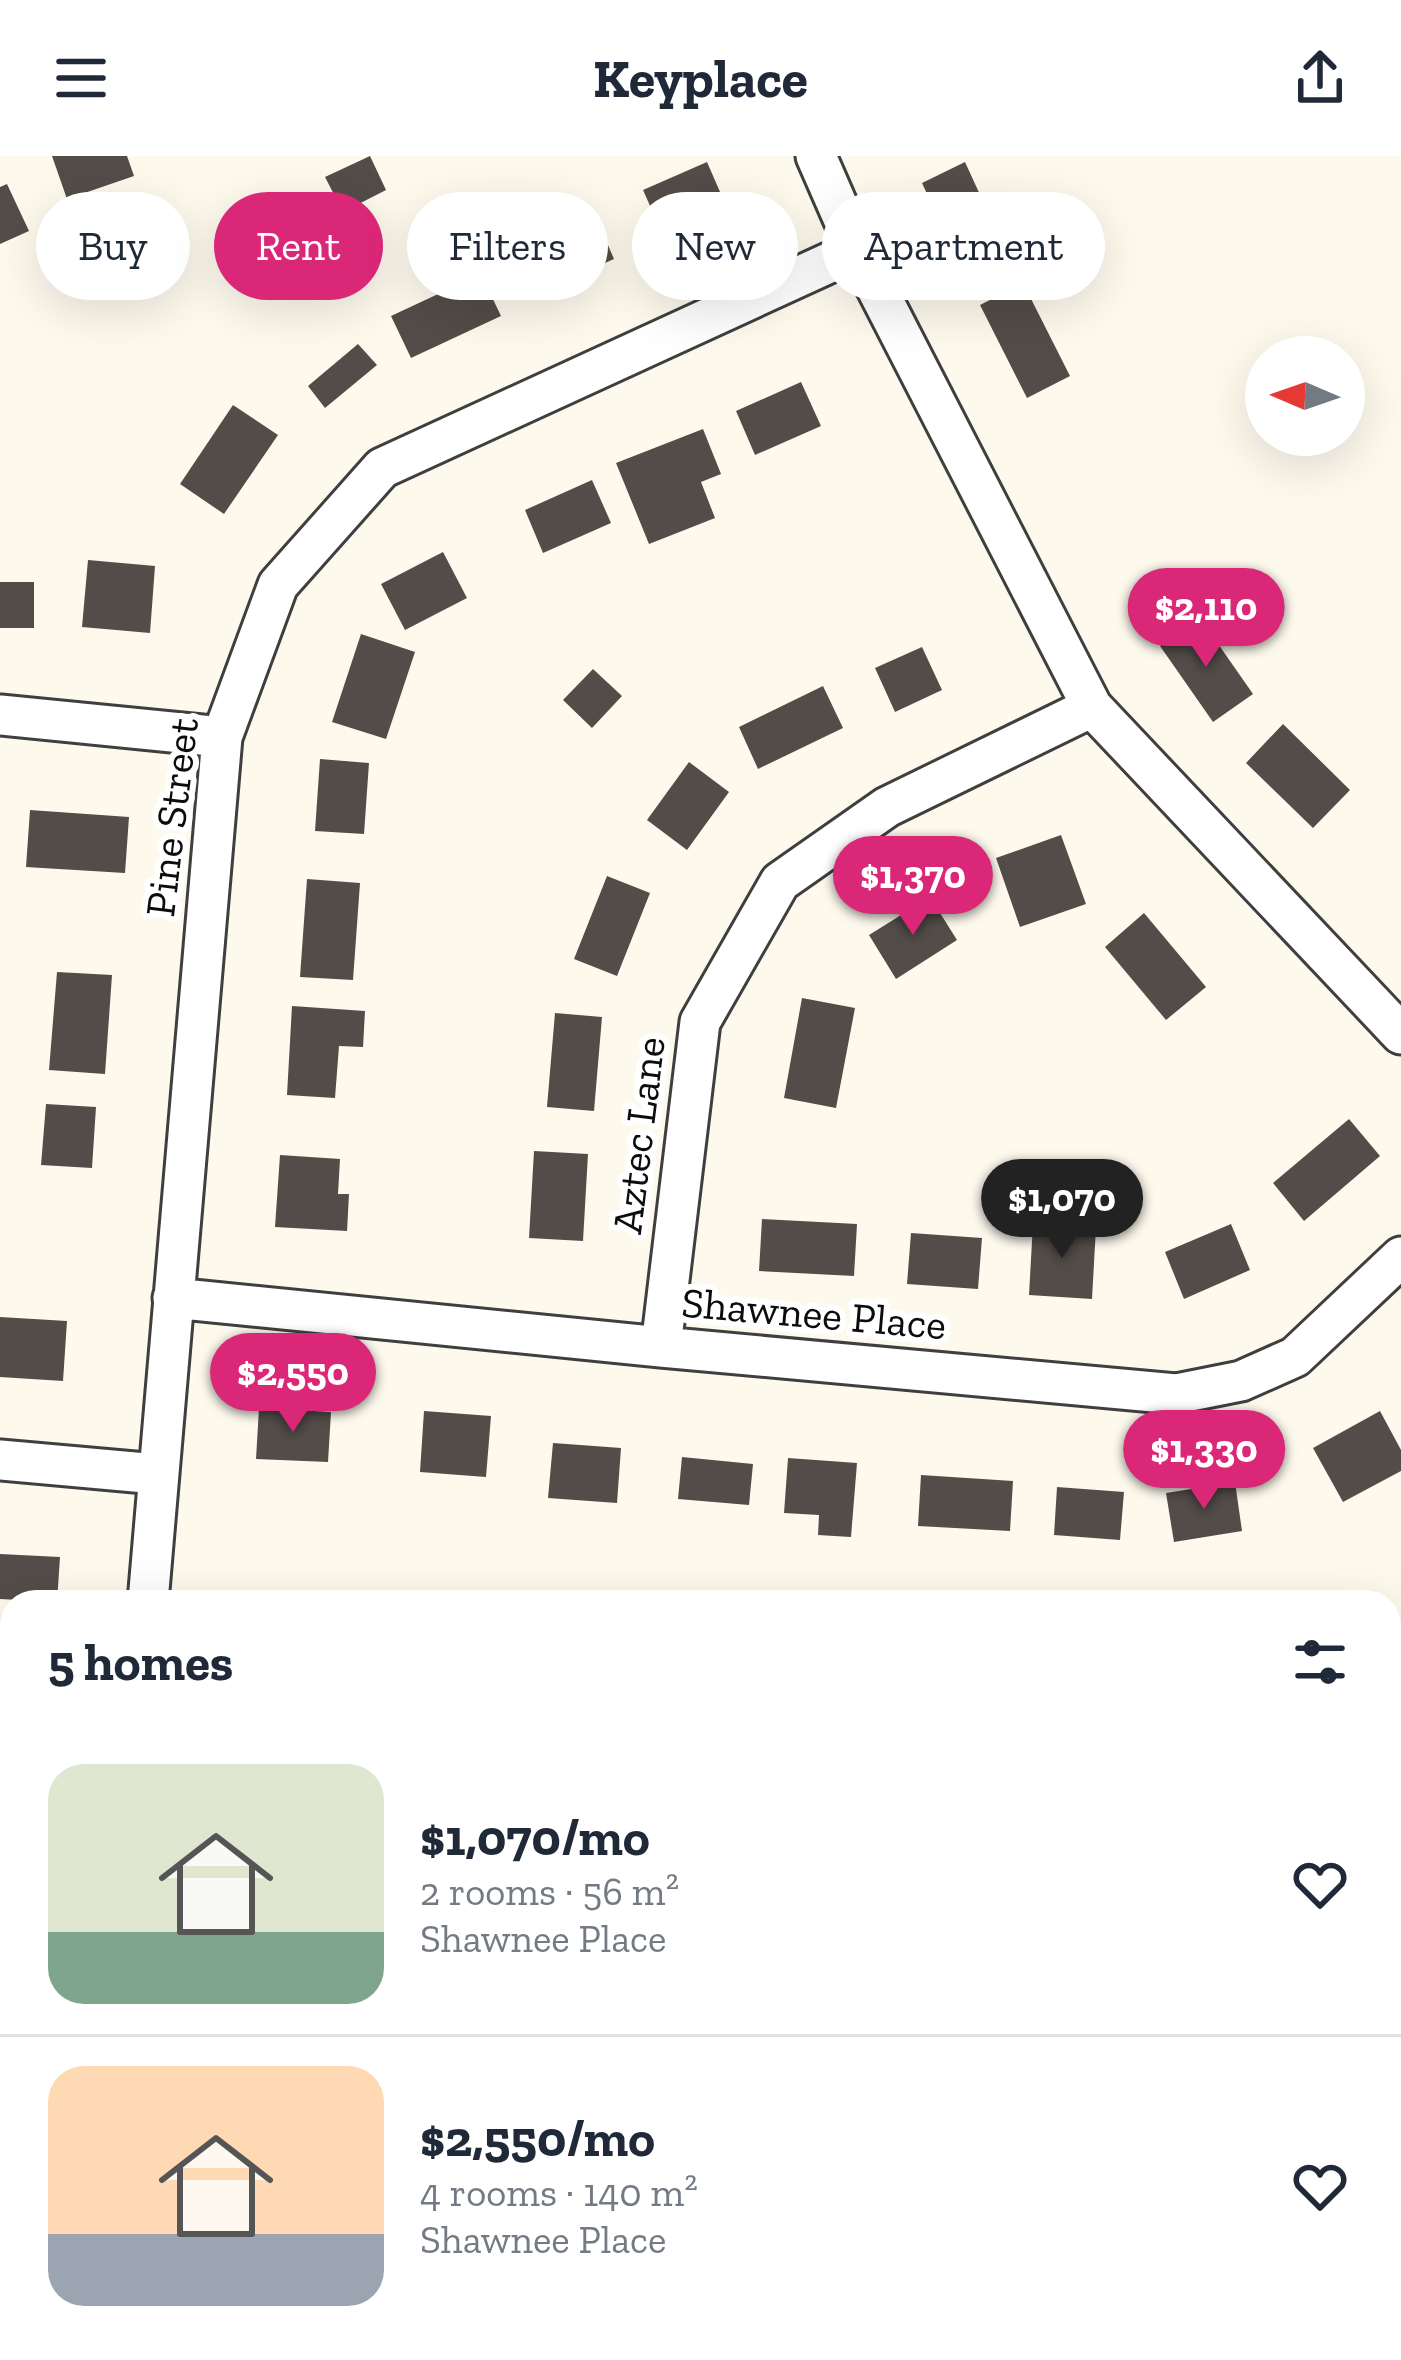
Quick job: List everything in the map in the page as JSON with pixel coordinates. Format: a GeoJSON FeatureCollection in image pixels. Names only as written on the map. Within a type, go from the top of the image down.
{"type":"FeatureCollection","features":[{"type":"Feature","properties":{"kind":"street"},"geometry":{"type":"LineString","coordinates":[[816,156],[832,192]]}},
{"type":"Feature","properties":{"kind":"street","name":"Pine Street"},"geometry":{"type":"LineString","coordinates":[[149,1590],[222,736],[278,585],[382,468],[822,266]]}},
{"type":"Feature","properties":{"kind":"street"},"geometry":{"type":"LineString","coordinates":[[883,300],[1092,707],[1401,1034]]}},
{"type":"Feature","properties":{"kind":"street","name":"Aztec Lane"},"geometry":{"type":"LineString","coordinates":[[661,1347],[700,1022],[780,882],[886,807],[1092,707]]}},
{"type":"Feature","properties":{"kind":"street"},"geometry":{"type":"LineString","coordinates":[[0,715],[222,736]]}},
{"type":"Feature","properties":{"kind":"street","name":"Shawnee Place"},"geometry":{"type":"LineString","coordinates":[[173,1298],[1176,1394],[1241,1381],[1295,1357],[1401,1257]]}},
{"type":"Feature","properties":{"kind":"street"},"geometry":{"type":"LineString","coordinates":[[0,1460],[157,1474]]}},
{"type":"Feature","properties":{"kind":"building"},"geometry":{"type":"Polygon","coordinates":[[[52,156],[127,156],[134,176],[87,192],[65,192],[52,156]]]}},
{"type":"Feature","properties":{"kind":"building"},"geometry":{"type":"Polygon","coordinates":[[[370,156],[386,190],[333,192],[325,177],[370,156]]]}},
{"type":"Feature","properties":{"kind":"building"},"geometry":{"type":"Polygon","coordinates":[[[707,162],[720,192],[644,192],[707,162]]]}},
{"type":"Feature","properties":{"kind":"building"},"geometry":{"type":"Polygon","coordinates":[[[965,162],[979,192],[926,192],[922,183],[965,162]]]}},
{"type":"Feature","properties":{"kind":"building"},"geometry":{"type":"Polygon","coordinates":[[[7,184],[29,231],[0,244],[0,187],[7,184]]]}},
{"type":"Feature","properties":{"kind":"building"},"geometry":{"type":"Polygon","coordinates":[[[425,300],[493,300],[501,316],[411,358],[391,316],[425,300]]]}},
{"type":"Feature","properties":{"kind":"building"},"geometry":{"type":"Polygon","coordinates":[[[990,300],[1032,300],[1070,376],[1027,398],[980,305],[990,300]]]}},
{"type":"Feature","properties":{"kind":"building"},"geometry":{"type":"Polygon","coordinates":[[[358,344],[377,365],[325,408],[308,386],[358,344]]]}},
{"type":"Feature","properties":{"kind":"building"},"geometry":{"type":"Polygon","coordinates":[[[801,382],[821,426],[755,455],[736,411],[801,382]]]}},
{"type":"Feature","properties":{"kind":"building"},"geometry":{"type":"Polygon","coordinates":[[[233,405],[278,435],[224,514],[180,484],[233,405]]]}},
{"type":"Feature","properties":{"kind":"building"},"geometry":{"type":"Polygon","coordinates":[[[703,429],[721,474],[701,482],[715,518],[649,544],[616,463],[703,429]]]}},
{"type":"Feature","properties":{"kind":"building"},"geometry":{"type":"Polygon","coordinates":[[[592,480],[611,523],[543,553],[525,510],[592,480]]]}},
{"type":"Feature","properties":{"kind":"building"},"geometry":{"type":"Polygon","coordinates":[[[443,552],[467,598],[405,630],[381,584],[443,552]]]}},
{"type":"Feature","properties":{"kind":"building"},"geometry":{"type":"Polygon","coordinates":[[[88,560],[155,566],[150,633],[82,627],[88,560]]]}},
{"type":"Feature","properties":{"kind":"building"},"geometry":{"type":"Polygon","coordinates":[[[0,582],[34,582],[34,628],[0,628],[0,582]]]}},
{"type":"Feature","properties":{"kind":"building"},"geometry":{"type":"Polygon","coordinates":[[[1200,618],[1253,694],[1213,722],[1160,646],[1200,618]]]}},
{"type":"Feature","properties":{"kind":"building"},"geometry":{"type":"Polygon","coordinates":[[[361,634],[415,652],[386,739],[332,722],[361,634]]]}},
{"type":"Feature","properties":{"kind":"building"},"geometry":{"type":"Polygon","coordinates":[[[922,647],[942,690],[895,712],[875,668],[922,647]]]}},
{"type":"Feature","properties":{"kind":"building"},"geometry":{"type":"Polygon","coordinates":[[[593,669],[622,696],[592,728],[563,700],[593,669]]]}},
{"type":"Feature","properties":{"kind":"building"},"geometry":{"type":"Polygon","coordinates":[[[823,686],[843,728],[758,769],[739,727],[823,686]]]}},
{"type":"Feature","properties":{"kind":"building"},"geometry":{"type":"Polygon","coordinates":[[[1283,724],[1350,790],[1313,828],[1246,763],[1283,724]]]}},
{"type":"Feature","properties":{"kind":"building"},"geometry":{"type":"Polygon","coordinates":[[[320,759],[369,763],[364,834],[315,831],[320,759]]]}},
{"type":"Feature","properties":{"kind":"building"},"geometry":{"type":"Polygon","coordinates":[[[689,762],[729,792],[687,850],[647,820],[689,762]]]}},
{"type":"Feature","properties":{"kind":"building"},"geometry":{"type":"Polygon","coordinates":[[[30,810],[129,817],[125,873],[26,867],[30,810]]]}},
{"type":"Feature","properties":{"kind":"building"},"geometry":{"type":"Polygon","coordinates":[[[1061,835],[1086,904],[1020,927],[996,858],[1061,835]]]}},
{"type":"Feature","properties":{"kind":"building"},"geometry":{"type":"Polygon","coordinates":[[[607,876],[650,893],[617,976],[574,959],[607,876]]]}},
{"type":"Feature","properties":{"kind":"building"},"geometry":{"type":"Polygon","coordinates":[[[307,879],[360,883],[353,980],[300,977],[307,879]]]}},
{"type":"Feature","properties":{"kind":"building"},"geometry":{"type":"Polygon","coordinates":[[[930,897],[957,940],[896,979],[869,935],[930,897]]]}},
{"type":"Feature","properties":{"kind":"building"},"geometry":{"type":"Polygon","coordinates":[[[1144,913],[1206,987],[1166,1020],[1105,947],[1144,913]]]}},
{"type":"Feature","properties":{"kind":"building"},"geometry":{"type":"Polygon","coordinates":[[[57,972],[112,975],[105,1074],[49,1070],[57,972]]]}},
{"type":"Feature","properties":{"kind":"building"},"geometry":{"type":"Polygon","coordinates":[[[802,998],[855,1008],[836,1108],[784,1098],[802,998]]]}},
{"type":"Feature","properties":{"kind":"building"},"geometry":{"type":"Polygon","coordinates":[[[292,1006],[365,1011],[363,1047],[339,1046],[335,1098],[287,1095],[292,1006]]]}},
{"type":"Feature","properties":{"kind":"building"},"geometry":{"type":"Polygon","coordinates":[[[555,1013],[602,1017],[594,1111],[547,1107],[555,1013]]]}},
{"type":"Feature","properties":{"kind":"building"},"geometry":{"type":"Polygon","coordinates":[[[46,1104],[96,1107],[92,1168],[41,1165],[46,1104]]]}},
{"type":"Feature","properties":{"kind":"building"},"geometry":{"type":"Polygon","coordinates":[[[1349,1119],[1380,1156],[1304,1221],[1273,1183],[1349,1119]]]}},
{"type":"Feature","properties":{"kind":"building"},"geometry":{"type":"Polygon","coordinates":[[[534,1151],[588,1154],[583,1241],[529,1238],[534,1151]]]}},
{"type":"Feature","properties":{"kind":"building"},"geometry":{"type":"Polygon","coordinates":[[[280,1155],[340,1159],[338,1194],[349,1194],[347,1231],[275,1227],[280,1155]]]}},
{"type":"Feature","properties":{"kind":"building"},"geometry":{"type":"Polygon","coordinates":[[[762,1219],[857,1224],[854,1276],[759,1271],[762,1219]]]}},
{"type":"Feature","properties":{"kind":"building"},"geometry":{"type":"Polygon","coordinates":[[[1033,1223],[1096,1227],[1092,1299],[1029,1295],[1033,1223]]]}},
{"type":"Feature","properties":{"kind":"building"},"geometry":{"type":"Polygon","coordinates":[[[1231,1224],[1250,1270],[1184,1299],[1165,1252],[1231,1224]]]}},
{"type":"Feature","properties":{"kind":"building"},"geometry":{"type":"Polygon","coordinates":[[[911,1233],[982,1238],[978,1289],[907,1284],[911,1233]]]}},
{"type":"Feature","properties":{"kind":"building"},"geometry":{"type":"Polygon","coordinates":[[[0,1317],[67,1321],[63,1381],[0,1377],[0,1317]]]}},
{"type":"Feature","properties":{"kind":"building"},"geometry":{"type":"Polygon","coordinates":[[[259,1408],[331,1412],[328,1462],[256,1459],[259,1408]]]}},
{"type":"Feature","properties":{"kind":"building"},"geometry":{"type":"Polygon","coordinates":[[[424,1411],[491,1416],[486,1477],[420,1472],[424,1411]]]}},
{"type":"Feature","properties":{"kind":"building"},"geometry":{"type":"Polygon","coordinates":[[[1380,1411],[1401,1450],[1401,1471],[1343,1502],[1313,1448],[1380,1411]]]}},
{"type":"Feature","properties":{"kind":"building"},"geometry":{"type":"Polygon","coordinates":[[[553,1443],[621,1448],[617,1503],[548,1498],[553,1443]]]}},
{"type":"Feature","properties":{"kind":"building"},"geometry":{"type":"Polygon","coordinates":[[[682,1457],[753,1464],[749,1505],[678,1499],[682,1457]]]}},
{"type":"Feature","properties":{"kind":"building"},"geometry":{"type":"Polygon","coordinates":[[[788,1458],[857,1463],[851,1537],[818,1535],[819,1515],[784,1513],[788,1458]]]}},
{"type":"Feature","properties":{"kind":"building"},"geometry":{"type":"Polygon","coordinates":[[[921,1475],[1013,1481],[1010,1531],[918,1526],[921,1475]]]}},
{"type":"Feature","properties":{"kind":"building"},"geometry":{"type":"Polygon","coordinates":[[[1235,1482],[1242,1531],[1174,1542],[1166,1493],[1235,1482]]]}},
{"type":"Feature","properties":{"kind":"building"},"geometry":{"type":"Polygon","coordinates":[[[1057,1487],[1124,1492],[1120,1540],[1054,1535],[1057,1487]]]}},
{"type":"Feature","properties":{"kind":"building"},"geometry":{"type":"Polygon","coordinates":[[[0,1554],[60,1557],[58,1590],[0,1590],[0,1554]]]}}]}
